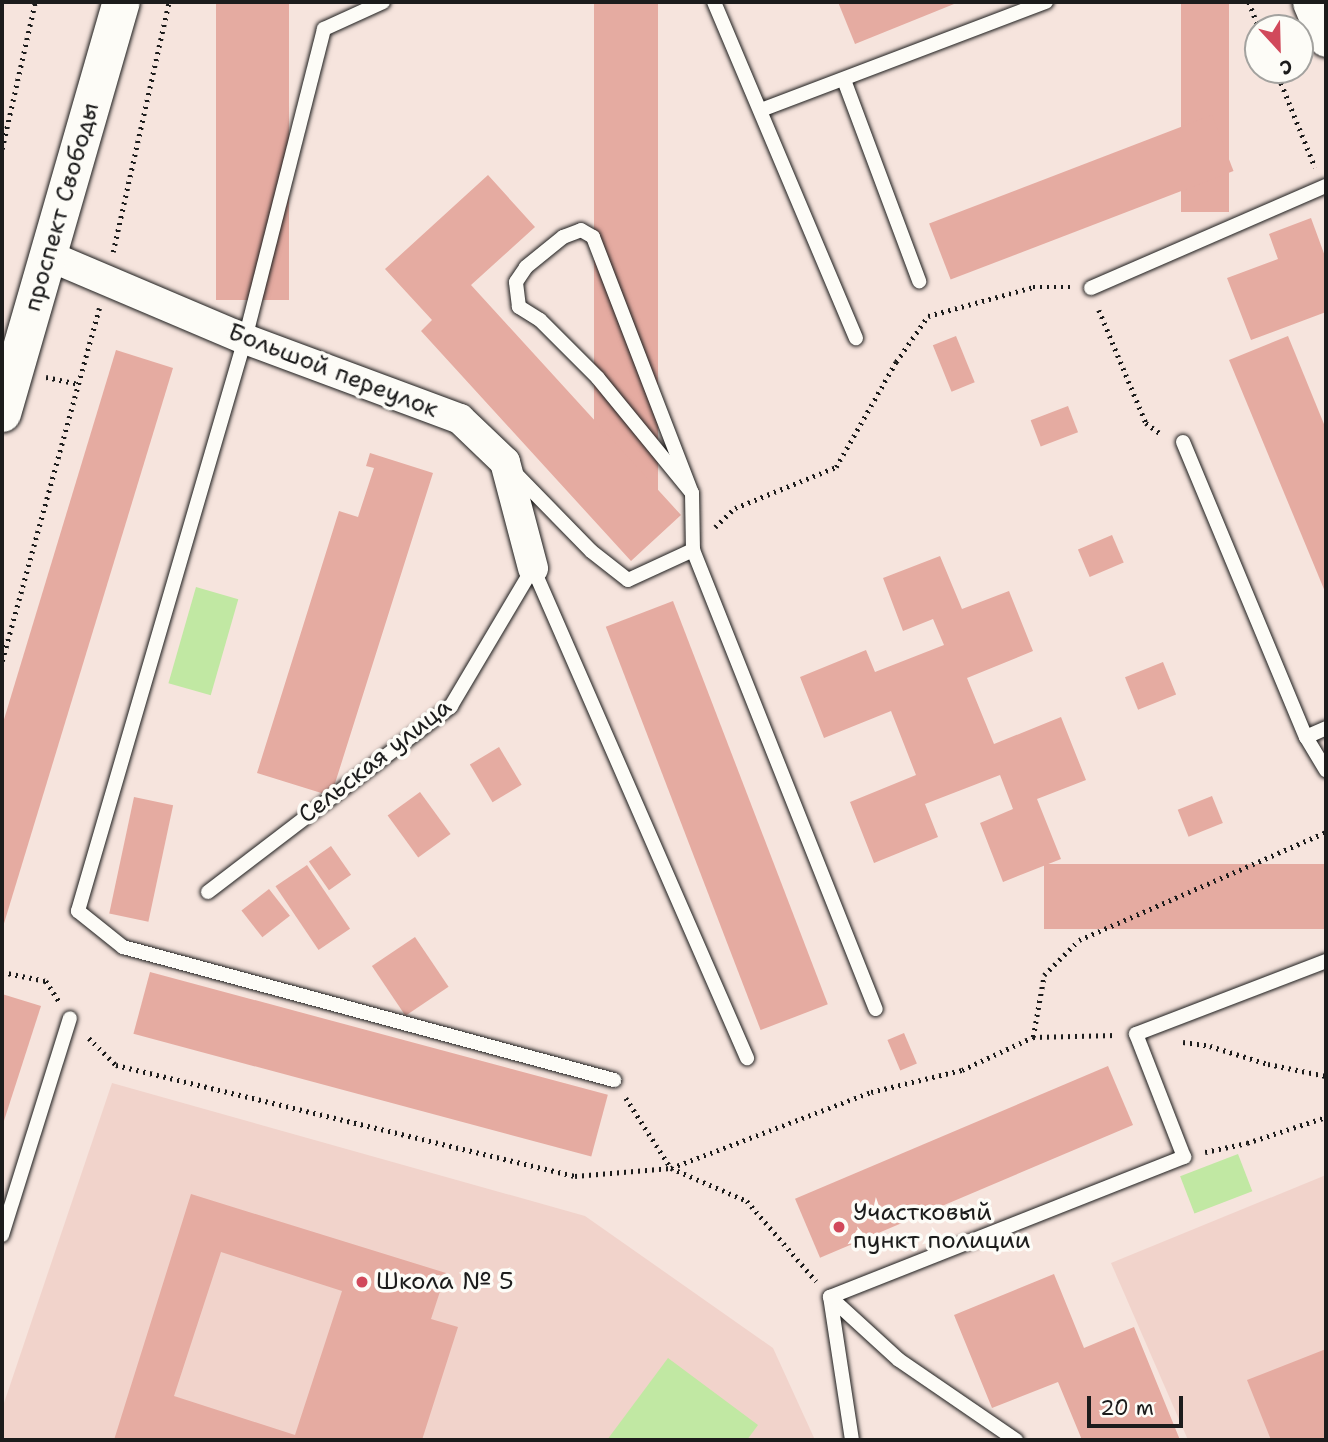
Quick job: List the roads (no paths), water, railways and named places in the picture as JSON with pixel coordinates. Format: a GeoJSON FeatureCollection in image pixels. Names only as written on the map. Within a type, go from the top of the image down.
{"type":"FeatureCollection","features":[{"type":"Feature","properties":{"kind":"street","name":"проспект Свободы"},"geometry":{"type":"LineString","coordinates":[[2,412],[8,368],[49,256],[121,2]]}},
{"type":"Feature","properties":{"kind":"street"},"geometry":{"type":"LineString","coordinates":[[1311,2],[1326,37]]}},
{"type":"Feature","properties":{"kind":"street","name":"Большой переулок"},"geometry":{"type":"LineString","coordinates":[[49,256],[245,339],[460,419],[505,463]]}},
{"type":"Feature","properties":{"kind":"street"},"geometry":{"type":"LineString","coordinates":[[505,463],[533,568]]}},
{"type":"Feature","properties":{"kind":"lane"},"geometry":{"type":"LineString","coordinates":[[383,2],[324,29],[245,339],[78,911],[123,947],[614,1080]]}},
{"type":"Feature","properties":{"kind":"lane"},"geometry":{"type":"LineString","coordinates":[[714,2],[856,338]]}},
{"type":"Feature","properties":{"kind":"lane"},"geometry":{"type":"LineString","coordinates":[[761,110],[1046,2]]}},
{"type":"Feature","properties":{"kind":"lane"},"geometry":{"type":"LineString","coordinates":[[844,80],[919,281]]}},
{"type":"Feature","properties":{"kind":"lane"},"geometry":{"type":"LineString","coordinates":[[1091,288],[1325,187]]}},
{"type":"Feature","properties":{"kind":"lane"},"geometry":{"type":"LineString","coordinates":[[692,493],[598,378],[540,320],[519,307],[516,282],[526,267],[563,237],[581,230],[593,237],[692,493],[693,550],[876,1009]]}},
{"type":"Feature","properties":{"kind":"lane"},"geometry":{"type":"LineString","coordinates":[[1183,442],[1306,737],[1326,770]]}},
{"type":"Feature","properties":{"kind":"lane"},"geometry":{"type":"LineString","coordinates":[[505,463],[591,551],[628,580],[693,550]]}},
{"type":"Feature","properties":{"kind":"lane"},"geometry":{"type":"LineString","coordinates":[[533,568],[747,1058]]}},
{"type":"Feature","properties":{"kind":"lane","name":"Сельская улица"},"geometry":{"type":"LineString","coordinates":[[208,892],[451,706],[533,568]]}},
{"type":"Feature","properties":{"kind":"lane"},"geometry":{"type":"LineString","coordinates":[[1306,737],[1326,728]]}},
{"type":"Feature","properties":{"kind":"lane"},"geometry":{"type":"LineString","coordinates":[[830,1297],[1184,1157],[1136,1034],[1326,961]]}},
{"type":"Feature","properties":{"kind":"lane"},"geometry":{"type":"LineString","coordinates":[[2,1235],[70,1018]]}},
{"type":"Feature","properties":{"kind":"lane"},"geometry":{"type":"LineString","coordinates":[[830,1297],[852,1440]]}},
{"type":"Feature","properties":{"kind":"lane"},"geometry":{"type":"LineString","coordinates":[[830,1297],[899,1360],[1016,1440]]}},
{"type":"Feature","properties":{"kind":"place","name":"Участковый пункт полиции"},"geometry":{"type":"Point","coordinates":[839,1227]}},
{"type":"Feature","properties":{"kind":"place","name":"Школа № 5"},"geometry":{"type":"Point","coordinates":[362,1282]}}]}
